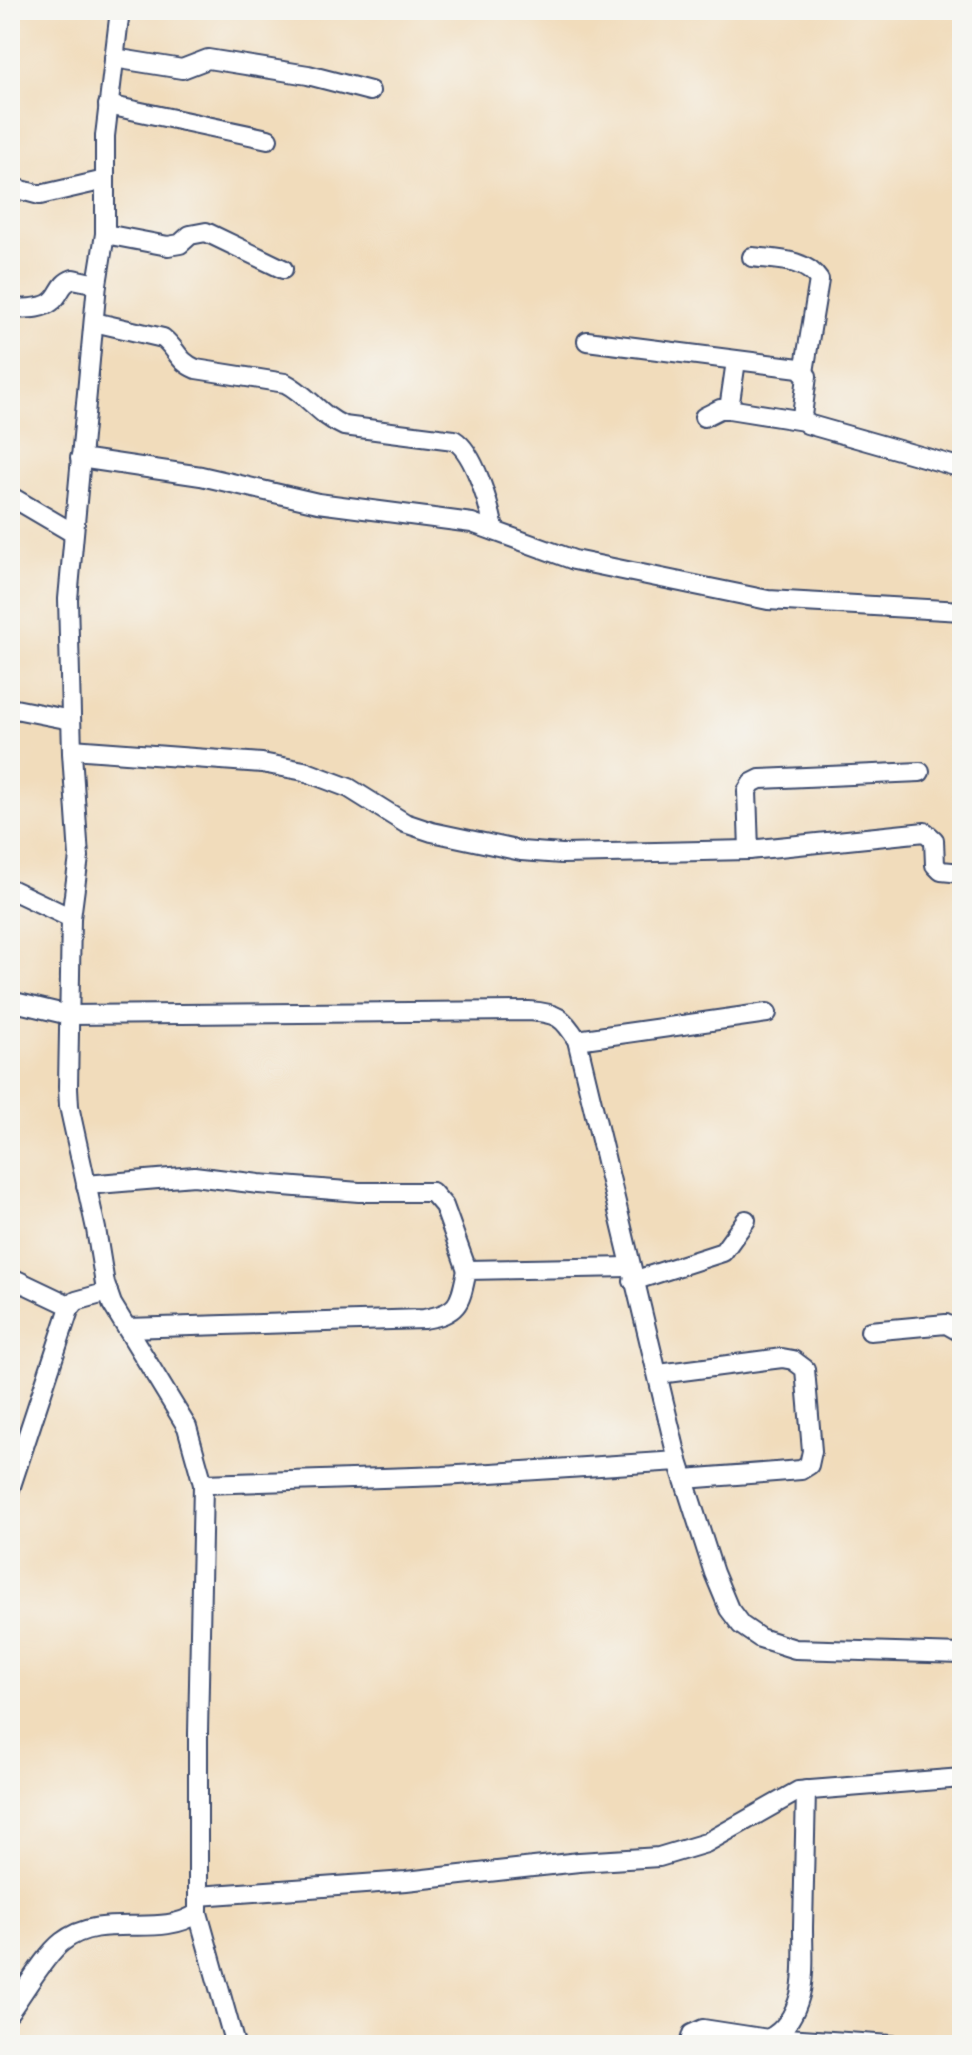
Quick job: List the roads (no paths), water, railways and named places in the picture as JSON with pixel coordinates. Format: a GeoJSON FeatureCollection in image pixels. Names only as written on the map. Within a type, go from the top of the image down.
{"type":"FeatureCollection","features":[{"type":"Feature","properties":{"kind":"street"},"geometry":{"type":"LineString","coordinates":[[120,10],[108,105],[105,234],[97,284],[68,599],[79,857],[71,918],[69,1106],[108,1292],[187,1427],[203,1484],[198,1904],[235,2045]]}},
{"type":"Feature","properties":{"kind":"street"},"geometry":{"type":"LineString","coordinates":[[114,58],[182,69],[208,59],[308,75],[370,91]]}},
{"type":"Feature","properties":{"kind":"street"},"geometry":{"type":"LineString","coordinates":[[108,105],[268,139]]}},
{"type":"Feature","properties":{"kind":"street"},"geometry":{"type":"LineString","coordinates":[[10,187],[40,195],[105,180]]}},
{"type":"Feature","properties":{"kind":"street"},"geometry":{"type":"LineString","coordinates":[[105,234],[168,246],[180,244],[190,235],[206,232],[283,269]]}},
{"type":"Feature","properties":{"kind":"street"},"geometry":{"type":"LineString","coordinates":[[752,257],[804,265],[813,270],[819,280],[804,372],[807,385],[804,421]]}},
{"type":"Feature","properties":{"kind":"street"},"geometry":{"type":"LineString","coordinates":[[10,309],[46,306],[55,300],[61,286],[73,279],[97,284]]}},
{"type":"Feature","properties":{"kind":"street"},"geometry":{"type":"LineString","coordinates":[[94,322],[163,338],[171,344],[183,364],[196,369],[293,386],[329,420],[344,426],[454,440],[462,444],[489,506],[494,529]]}},
{"type":"Feature","properties":{"kind":"street"},"geometry":{"type":"LineString","coordinates":[[587,341],[799,368],[804,372]]}},
{"type":"Feature","properties":{"kind":"street"},"geometry":{"type":"LineString","coordinates":[[729,409],[736,361]]}},
{"type":"Feature","properties":{"kind":"street"},"geometry":{"type":"LineString","coordinates":[[704,417],[720,409],[729,409],[804,421],[822,430],[931,457],[962,468]]}},
{"type":"Feature","properties":{"kind":"street"},"geometry":{"type":"LineString","coordinates":[[80,458],[201,476],[318,503],[472,523],[574,560],[768,600],[962,611]]}},
{"type":"Feature","properties":{"kind":"street"},"geometry":{"type":"LineString","coordinates":[[10,496],[73,533]]}},
{"type":"Feature","properties":{"kind":"street"},"geometry":{"type":"LineString","coordinates":[[10,708],[71,720]]}},
{"type":"Feature","properties":{"kind":"street"},"geometry":{"type":"LineString","coordinates":[[72,749],[262,763],[304,771],[349,788],[405,823],[432,832],[521,851],[577,854],[749,850],[925,832],[934,840],[935,865],[941,871],[962,873]]}},
{"type":"Feature","properties":{"kind":"street"},"geometry":{"type":"LineString","coordinates":[[749,850],[747,791],[752,783],[760,779],[920,772]]}},
{"type":"Feature","properties":{"kind":"street"},"geometry":{"type":"LineString","coordinates":[[10,889],[71,918]]}},
{"type":"Feature","properties":{"kind":"street"},"geometry":{"type":"LineString","coordinates":[[10,1001],[69,1015],[529,1011],[548,1013],[564,1020],[577,1040],[678,1461],[714,1573],[729,1609],[741,1625],[760,1638],[795,1649],[962,1654]]}},
{"type":"Feature","properties":{"kind":"street"},"geometry":{"type":"LineString","coordinates":[[577,1040],[767,1013]]}},
{"type":"Feature","properties":{"kind":"street"},"geometry":{"type":"LineString","coordinates":[[86,1185],[194,1176],[359,1192],[432,1192],[444,1206],[467,1270],[461,1300],[444,1316],[127,1328]]}},
{"type":"Feature","properties":{"kind":"street"},"geometry":{"type":"LineString","coordinates":[[467,1270],[632,1274],[723,1252],[746,1220]]}},
{"type":"Feature","properties":{"kind":"street"},"geometry":{"type":"LineString","coordinates":[[10,1277],[71,1306]]}},
{"type":"Feature","properties":{"kind":"street"},"geometry":{"type":"LineString","coordinates":[[10,1489],[71,1306],[76,1301],[108,1292]]}},
{"type":"Feature","properties":{"kind":"street"},"geometry":{"type":"LineString","coordinates":[[870,1331],[946,1324],[962,1333]]}},
{"type":"Feature","properties":{"kind":"street"},"geometry":{"type":"LineString","coordinates":[[659,1374],[782,1358],[793,1360],[805,1369],[812,1451],[809,1465],[801,1470],[684,1479]]}},
{"type":"Feature","properties":{"kind":"street"},"geometry":{"type":"LineString","coordinates":[[203,1484],[443,1476],[678,1461]]}},
{"type":"Feature","properties":{"kind":"street"},"geometry":{"type":"LineString","coordinates":[[10,2011],[59,1944],[92,1927],[180,1922],[198,1904],[519,1867],[659,1857],[706,1843],[789,1795],[806,1790],[962,1778]]}},
{"type":"Feature","properties":{"kind":"street"},"geometry":{"type":"LineString","coordinates":[[772,2037],[789,2021],[801,1993],[806,1790]]}},
{"type":"Feature","properties":{"kind":"street"},"geometry":{"type":"LineString","coordinates":[[689,2045],[692,2034],[703,2029],[768,2039],[891,2045]]}}]}
